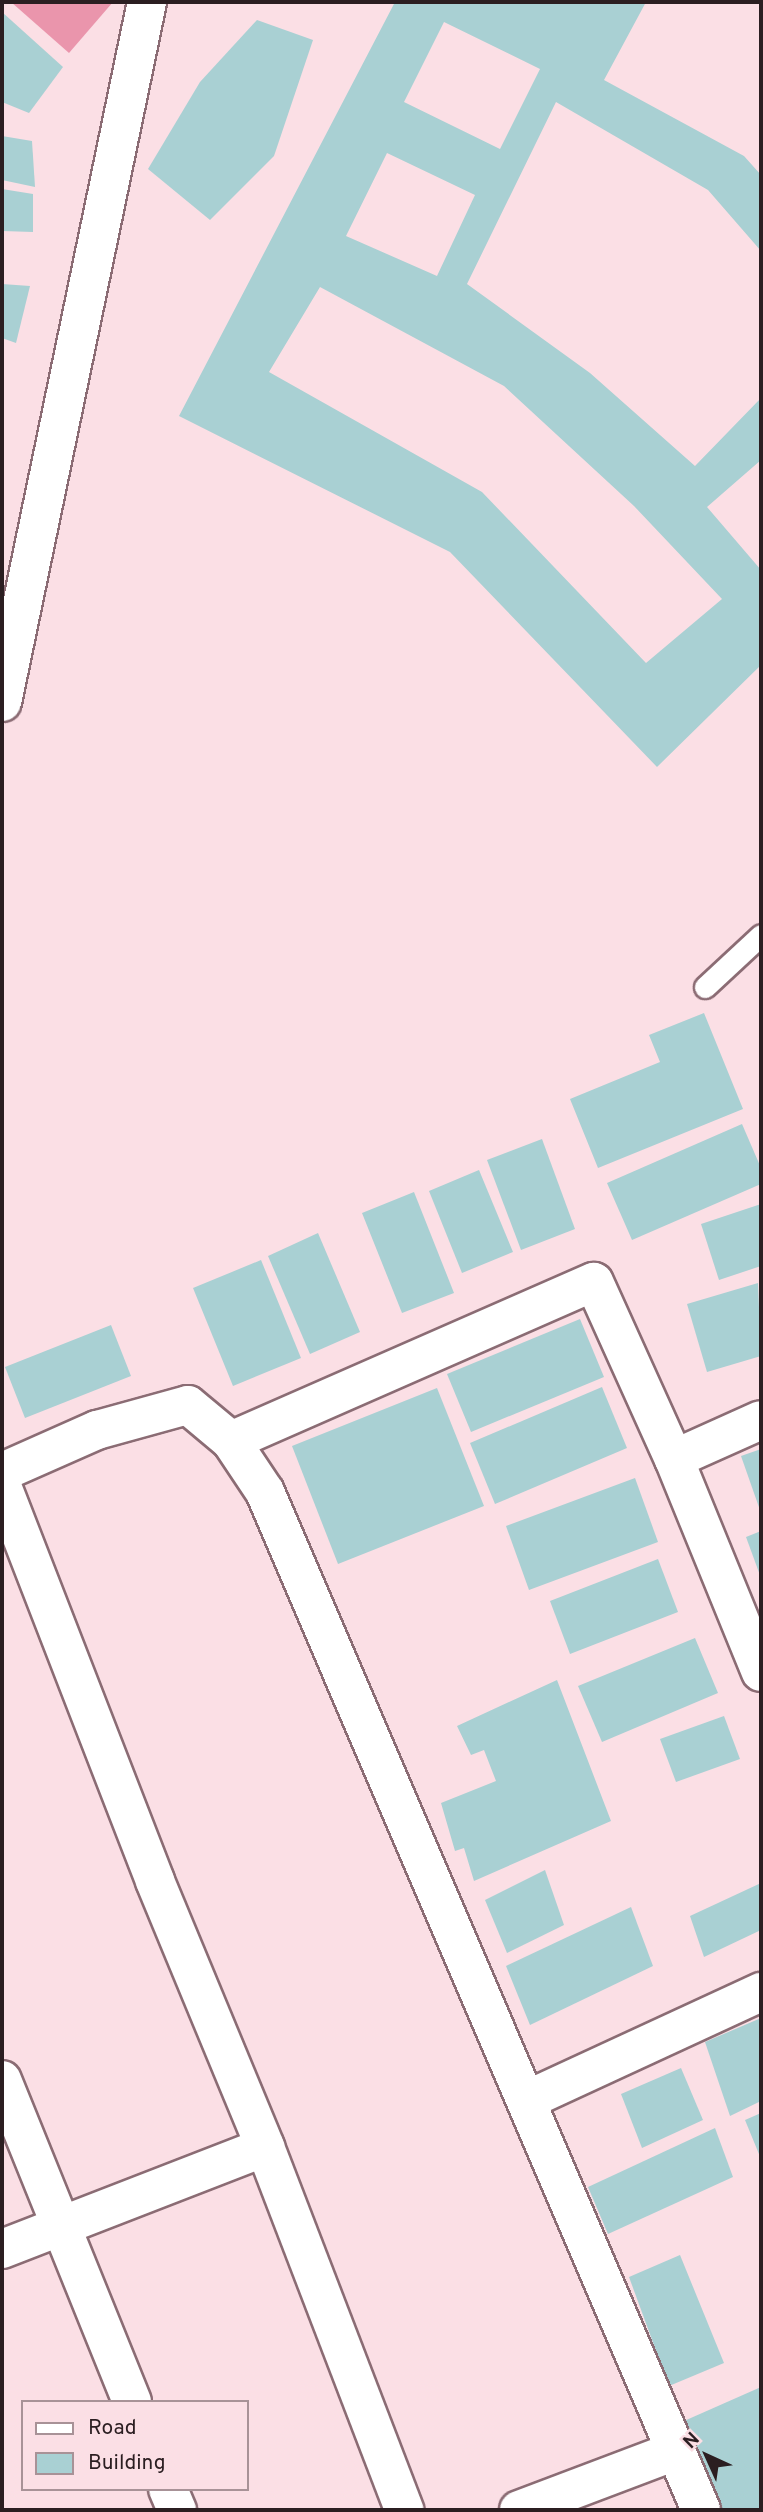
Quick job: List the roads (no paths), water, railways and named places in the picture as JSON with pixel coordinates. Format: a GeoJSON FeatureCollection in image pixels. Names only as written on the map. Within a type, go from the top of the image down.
{"type":"FeatureCollection","features":[{"type":"Feature","properties":{"kind":"street"},"geometry":{"type":"LineString","coordinates":[[2,702],[147,2]]}},
{"type":"Feature","properties":{"kind":"street"},"geometry":{"type":"LineString","coordinates":[[231,1441],[594,1282],[674,1459],[761,1672]]}},
{"type":"Feature","properties":{"kind":"street"},"geometry":{"type":"LineString","coordinates":[[2,1472],[97,1430],[188,1405],[231,1441],[265,1492],[701,2510]]}},
{"type":"Feature","properties":{"kind":"street"},"geometry":{"type":"LineString","coordinates":[[674,1459],[761,1420]]}},
{"type":"Feature","properties":{"kind":"street"},"geometry":{"type":"LineString","coordinates":[[2,1486],[155,1881],[265,2147],[404,2510]]}},
{"type":"Feature","properties":{"kind":"street"},"geometry":{"type":"LineString","coordinates":[[527,2100],[761,1992]]}},
{"type":"Feature","properties":{"kind":"street"},"geometry":{"type":"LineString","coordinates":[[2,2080],[131,2400]]}},
{"type":"Feature","properties":{"kind":"street"},"geometry":{"type":"LineString","coordinates":[[2,2249],[265,2147]]}},
{"type":"Feature","properties":{"kind":"street"},"geometry":{"type":"LineString","coordinates":[[519,2510],[675,2451]]}},
{"type":"Feature","properties":{"kind":"street"},"geometry":{"type":"LineString","coordinates":[[170,2491],[177,2510]]}},
{"type":"Feature","properties":{"kind":"lane"},"geometry":{"type":"LineString","coordinates":[[705,987],[761,935]]}}]}
